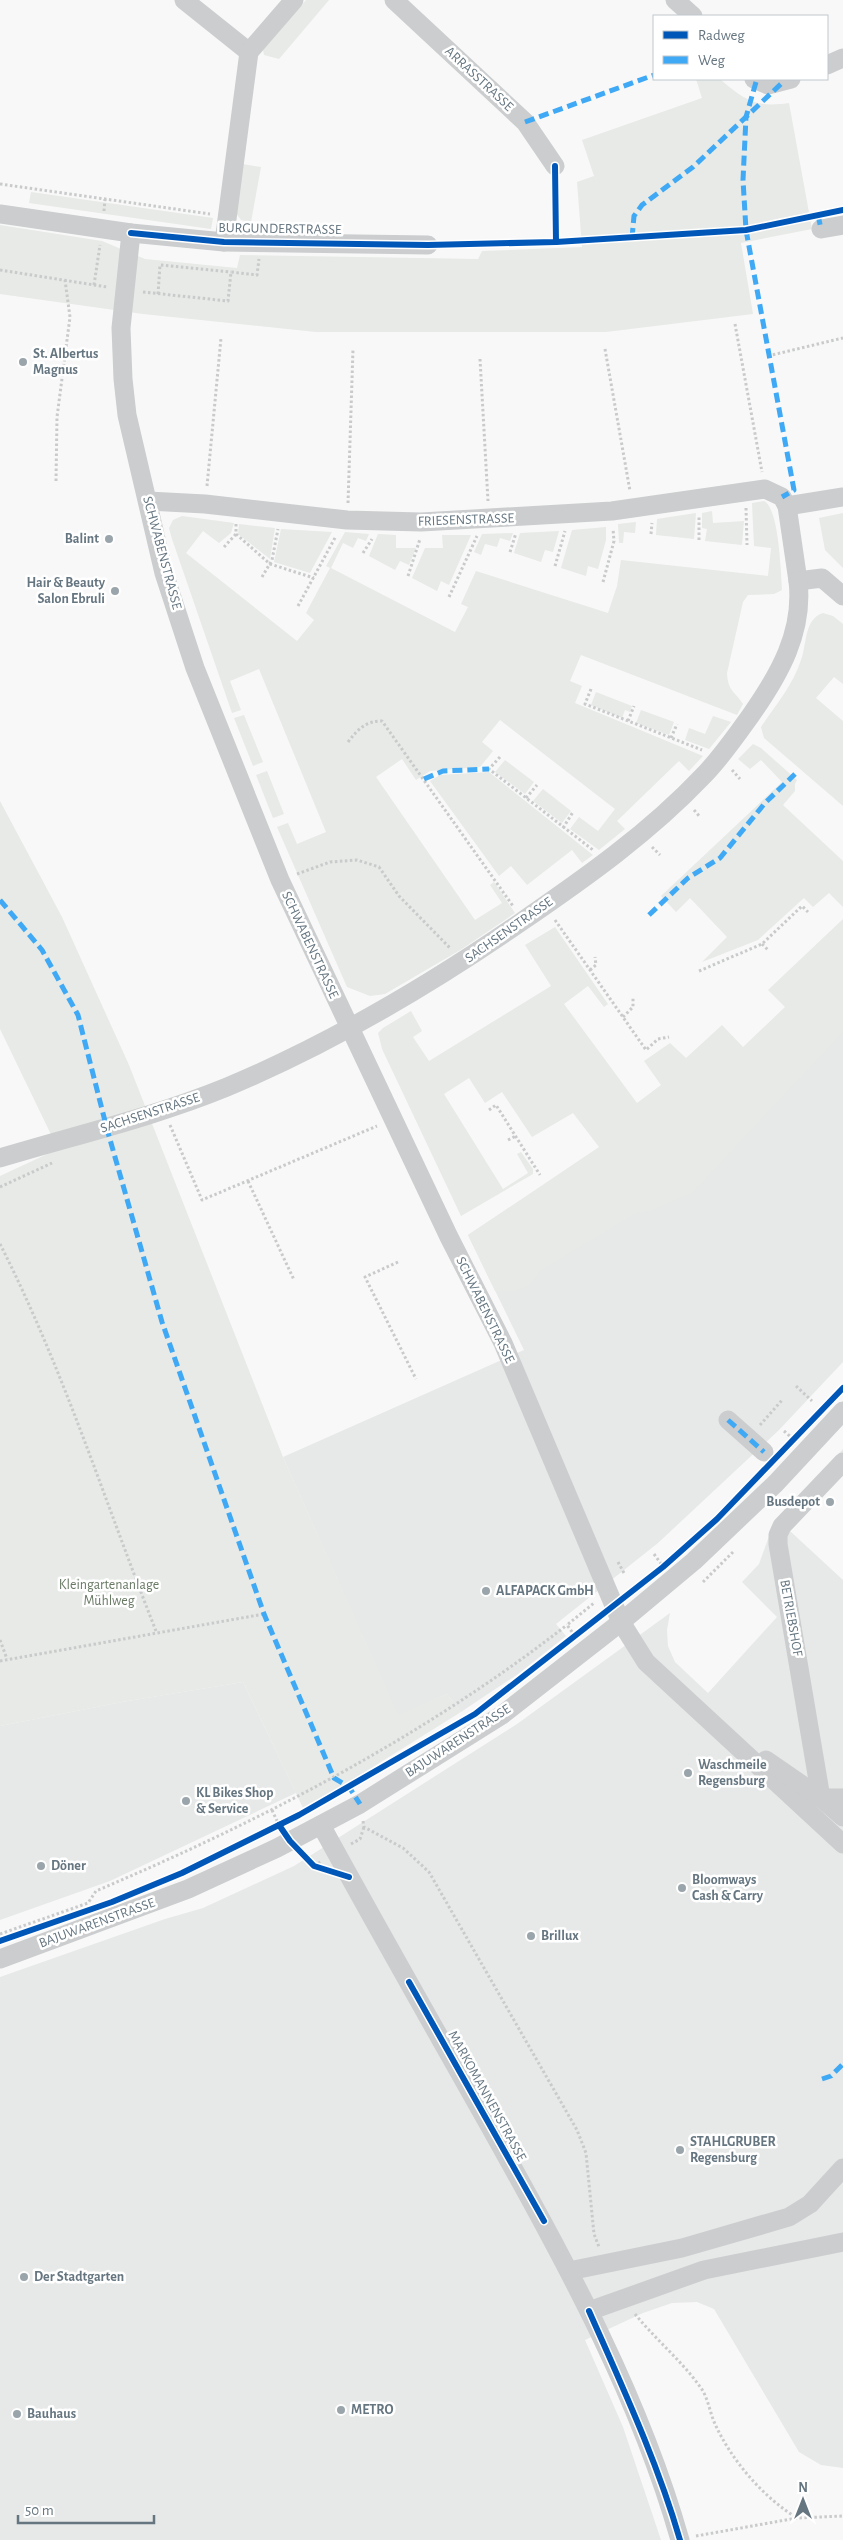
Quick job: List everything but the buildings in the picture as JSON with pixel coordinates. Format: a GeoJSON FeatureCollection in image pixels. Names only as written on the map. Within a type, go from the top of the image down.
{"type":"FeatureCollection","features":[{"type":"Feature","properties":{"kind":"street"},"geometry":{"type":"LineString","coordinates":[[184,0],[249,52]]}},
{"type":"Feature","properties":{"kind":"street"},"geometry":{"type":"LineString","coordinates":[[224,242],[249,52],[294,0]]}},
{"type":"Feature","properties":{"kind":"street","name":"ARRASSTRASSE"},"geometry":{"type":"LineString","coordinates":[[394,0],[525,122],[555,166]]}},
{"type":"Feature","properties":{"kind":"street"},"geometry":{"type":"LineString","coordinates":[[675,0],[691,15]]}},
{"type":"Feature","properties":{"kind":"street"},"geometry":{"type":"LineString","coordinates":[[828,65],[843,58]]}},
{"type":"Feature","properties":{"kind":"street"},"geometry":{"type":"LineString","coordinates":[[756,80],[768,85],[787,80]]}},
{"type":"Feature","properties":{"kind":"street","name":"BURGUNDERSTRASSE"},"geometry":{"type":"LineString","coordinates":[[0,214],[131,234],[224,242],[261,241],[428,245]]}},
{"type":"Feature","properties":{"kind":"street"},"geometry":{"type":"LineString","coordinates":[[821,229],[843,225]]}},
{"type":"Feature","properties":{"kind":"street","name":"SCHWABENSTRASSE"},"geometry":{"type":"LineString","coordinates":[[131,234],[121,328],[127,416],[164,573],[196,668],[280,880],[449,1237],[503,1343],[621,1622]]}},
{"type":"Feature","properties":{"kind":"street","name":"FRIESENSTRASSE"},"geometry":{"type":"LineString","coordinates":[[148,501],[205,504],[348,520],[421,522],[569,515],[633,509],[746,492],[778,498],[843,497]]}},
{"type":"Feature","properties":{"kind":"street","name":"SACHSENSTRASSE"},"geometry":{"type":"LineString","coordinates":[[0,1158],[164,1111],[227,1087],[350,1029],[464,962],[545,906],[604,863],[682,797],[720,757],[776,679],[788,652],[799,595],[798,581],[778,498]]}},
{"type":"Feature","properties":{"kind":"street"},"geometry":{"type":"LineString","coordinates":[[798,581],[822,578],[843,596]]}},
{"type":"Feature","properties":{"kind":"street","name":"BAJUWARENSTRASSE"},"geometry":{"type":"LineString","coordinates":[[0,1958],[188,1889],[321,1825],[360,1804],[502,1715],[621,1622],[708,1548],[776,1483],[843,1411]]}},
{"type":"Feature","properties":{"kind":"street"},"geometry":{"type":"LineString","coordinates":[[728,1420],[764,1452]]}},
{"type":"Feature","properties":{"kind":"street","name":"BETRIEBSHOF"},"geometry":{"type":"LineString","coordinates":[[821,1798],[778,1535],[782,1526],[843,1462]]}},
{"type":"Feature","properties":{"kind":"street"},"geometry":{"type":"LineString","coordinates":[[621,1622],[646,1662],[843,1844]]}},
{"type":"Feature","properties":{"kind":"street"},"geometry":{"type":"LineString","coordinates":[[708,1720],[821,1798],[843,1817]]}},
{"type":"Feature","properties":{"kind":"street"},"geometry":{"type":"LineString","coordinates":[[821,1798],[843,1798]]}},
{"type":"Feature","properties":{"kind":"street","name":"MARKOMANNENSTRASSE"},"geometry":{"type":"LineString","coordinates":[[321,1825],[544,2221],[589,2311],[636,2417],[667,2496],[680,2540]]}},
{"type":"Feature","properties":{"kind":"street"},"geometry":{"type":"LineString","coordinates":[[569,2271],[604,2262],[682,2248],[789,2216],[810,2204],[843,2168]]}},
{"type":"Feature","properties":{"kind":"street"},"geometry":{"type":"LineString","coordinates":[[589,2311],[623,2297],[704,2270],[843,2242]]}},
{"type":"Feature","properties":{"kind":"path"},"geometry":{"type":"LineString","coordinates":[[0,184],[215,214],[227,219]]}},
{"type":"Feature","properties":{"kind":"path"},"geometry":{"type":"LineString","coordinates":[[158,294],[160,265],[257,274],[261,241]]}},
{"type":"Feature","properties":{"kind":"path"},"geometry":{"type":"LineString","coordinates":[[0,270],[124,290],[228,301],[231,272]]}},
{"type":"Feature","properties":{"kind":"path"},"geometry":{"type":"LineString","coordinates":[[56,481],[57,417],[70,316],[65,280]]}},
{"type":"Feature","properties":{"kind":"path"},"geometry":{"type":"LineString","coordinates":[[735,324],[778,498]]}},
{"type":"Feature","properties":{"kind":"path"},"geometry":{"type":"LineString","coordinates":[[205,504],[221,338]]}},
{"type":"Feature","properties":{"kind":"path"},"geometry":{"type":"LineString","coordinates":[[768,356],[843,338]]}},
{"type":"Feature","properties":{"kind":"path"},"geometry":{"type":"LineString","coordinates":[[605,348],[633,509]]}},
{"type":"Feature","properties":{"kind":"path"},"geometry":{"type":"LineString","coordinates":[[298,606],[340,529],[348,520],[353,349]]}},
{"type":"Feature","properties":{"kind":"path"},"geometry":{"type":"LineString","coordinates":[[449,597],[487,520],[480,360]]}},
{"type":"Feature","properties":{"kind":"path"},"geometry":{"type":"LineString","coordinates":[[746,492],[747,545]]}},
{"type":"Feature","properties":{"kind":"path"},"geometry":{"type":"LineString","coordinates":[[699,540],[700,500]]}},
{"type":"Feature","properties":{"kind":"path"},"geometry":{"type":"LineString","coordinates":[[224,547],[236,534],[238,509]]}},
{"type":"Feature","properties":{"kind":"path"},"geometry":{"type":"LineString","coordinates":[[603,582],[614,541],[612,511]]}},
{"type":"Feature","properties":{"kind":"path"},"geometry":{"type":"LineString","coordinates":[[262,577],[270,564],[281,514]]}},
{"type":"Feature","properties":{"kind":"path"},"geometry":{"type":"LineString","coordinates":[[555,566],[569,515]]}},
{"type":"Feature","properties":{"kind":"path"},"geometry":{"type":"LineString","coordinates":[[408,576],[420,544],[421,522]]}},
{"type":"Feature","properties":{"kind":"path"},"geometry":{"type":"LineString","coordinates":[[236,534],[270,564],[314,578]]}},
{"type":"Feature","properties":{"kind":"path"},"geometry":{"type":"LineString","coordinates":[[591,689],[585,704],[720,757]]}},
{"type":"Feature","properties":{"kind":"path"},"geometry":{"type":"LineString","coordinates":[[628,721],[634,706]]}},
{"type":"Feature","properties":{"kind":"path"},"geometry":{"type":"LineString","coordinates":[[348,742],[356,731],[370,721],[382,721],[523,920]]}},
{"type":"Feature","properties":{"kind":"path"},"geometry":{"type":"LineString","coordinates":[[671,738],[677,724]]}},
{"type":"Feature","properties":{"kind":"path"},"geometry":{"type":"LineString","coordinates":[[500,757],[489,769],[596,853],[604,863]]}},
{"type":"Feature","properties":{"kind":"path"},"geometry":{"type":"LineString","coordinates":[[419,782],[424,779]]}},
{"type":"Feature","properties":{"kind":"path"},"geometry":{"type":"LineString","coordinates":[[526,798],[537,785]]}},
{"type":"Feature","properties":{"kind":"path"},"geometry":{"type":"LineString","coordinates":[[563,828],[573,812]]}},
{"type":"Feature","properties":{"kind":"path"},"geometry":{"type":"LineString","coordinates":[[452,830],[458,827]]}},
{"type":"Feature","properties":{"kind":"path"},"geometry":{"type":"LineString","coordinates":[[280,880],[330,862],[357,860],[379,868],[399,896],[464,962]]}},
{"type":"Feature","properties":{"kind":"path"},"geometry":{"type":"LineString","coordinates":[[485,878],[491,875]]}},
{"type":"Feature","properties":{"kind":"path"},"geometry":{"type":"LineString","coordinates":[[545,906],[646,1050],[658,1040],[669,1037]]}},
{"type":"Feature","properties":{"kind":"path"},"geometry":{"type":"LineString","coordinates":[[699,971],[762,944],[802,906],[808,912]]}},
{"type":"Feature","properties":{"kind":"path"},"geometry":{"type":"LineString","coordinates":[[762,944],[768,950]]}},
{"type":"Feature","properties":{"kind":"path"},"geometry":{"type":"LineString","coordinates":[[590,970],[596,965],[595,957]]}},
{"type":"Feature","properties":{"kind":"path"},"geometry":{"type":"LineString","coordinates":[[623,1017],[633,1007],[633,997]]}},
{"type":"Feature","properties":{"kind":"path"},"geometry":{"type":"LineString","coordinates":[[489,1110],[496,1105],[540,1175]]}},
{"type":"Feature","properties":{"kind":"path"},"geometry":{"type":"LineString","coordinates":[[164,1111],[202,1200],[393,1119]]}},
{"type":"Feature","properties":{"kind":"path"},"geometry":{"type":"LineString","coordinates":[[508,1140],[516,1136]]}},
{"type":"Feature","properties":{"kind":"path"},"geometry":{"type":"LineString","coordinates":[[248,1181],[294,1280]]}},
{"type":"Feature","properties":{"kind":"path"},"geometry":{"type":"LineString","coordinates":[[0,1244],[37,1319],[58,1370],[156,1632]]}},
{"type":"Feature","properties":{"kind":"path"},"geometry":{"type":"LineString","coordinates":[[398,1262],[365,1277],[416,1380]]}},
{"type":"Feature","properties":{"kind":"path"},"geometry":{"type":"LineString","coordinates":[[796,1386],[812,1401]]}},
{"type":"Feature","properties":{"kind":"path"},"geometry":{"type":"LineString","coordinates":[[760,1425],[784,1399]]}},
{"type":"Feature","properties":{"kind":"path"},"geometry":{"type":"LineString","coordinates":[[784,1431],[795,1441]]}},
{"type":"Feature","properties":{"kind":"path"},"geometry":{"type":"LineString","coordinates":[[788,1446],[795,1441],[800,1433]]}},
{"type":"Feature","properties":{"kind":"path"},"geometry":{"type":"LineString","coordinates":[[654,1554],[663,1567]]}},
{"type":"Feature","properties":{"kind":"path"},"geometry":{"type":"LineString","coordinates":[[656,1572],[670,1561]]}},
{"type":"Feature","properties":{"kind":"path"},"geometry":{"type":"LineString","coordinates":[[0,1934],[88,1903],[96,1890],[176,1856],[334,1778],[464,1699],[567,1625],[597,1600]]}},
{"type":"Feature","properties":{"kind":"path"},"geometry":{"type":"LineString","coordinates":[[0,1661],[264,1614]]}},
{"type":"Feature","properties":{"kind":"path"},"geometry":{"type":"LineString","coordinates":[[567,1625],[575,1636]]}},
{"type":"Feature","properties":{"kind":"path"},"geometry":{"type":"LineString","coordinates":[[567,1642],[583,1630]]}},
{"type":"Feature","properties":{"kind":"path"},"geometry":{"type":"LineString","coordinates":[[0,1640],[7,1660]]}},
{"type":"Feature","properties":{"kind":"path"},"geometry":{"type":"LineString","coordinates":[[360,1804],[364,1827],[403,1848],[418,1859],[429,1872],[577,2130],[586,2153],[594,2234],[604,2262]]}},
{"type":"Feature","properties":{"kind":"path"},"geometry":{"type":"LineString","coordinates":[[270,1830],[282,1824],[272,1810]]}},
{"type":"Feature","properties":{"kind":"path"},"geometry":{"type":"LineString","coordinates":[[0,1941],[94,1909]]}},
{"type":"Feature","properties":{"kind":"path"},"geometry":{"type":"LineString","coordinates":[[623,2297],[642,2322],[681,2363],[703,2390],[716,2425],[730,2450],[769,2498],[797,2518]]}},
{"type":"Feature","properties":{"kind":"path"},"geometry":{"type":"LineString","coordinates":[[680,2540],[797,2518],[843,2516]]}},
{"type":"Feature","properties":{"kind":"shaded area"},"geometry":{"type":"Polygon","coordinates":[[[843,954],[843,1362],[779,1430],[658,1543],[556,1624],[566,1636],[518,1674],[461,1712],[447,1694],[398,1716],[283,1457],[524,1350],[468,1235],[772,1035],[843,954]]]}},
{"type":"Feature","properties":{"kind":"shaded area"},"geometry":{"type":"Polygon","coordinates":[[[843,1449],[843,1474],[790,1531],[843,1580],[843,2468],[821,2465],[799,2452],[714,2309],[697,2302],[672,2303],[643,2313],[585,2340],[623,2427],[661,2540],[0,2540],[0,1977],[165,1919],[203,1908],[294,1866],[517,1724],[670,1613],[667,1630],[668,1646],[675,1662],[708,1693],[777,1617],[742,1582],[759,1564],[773,1525],[843,1449]]]}},
{"type":"Feature","properties":{"kind":"shaded area"},"geometry":{"type":"Polygon","coordinates":[[[243,1682],[296,1793],[110,1881],[0,1920],[0,1726],[122,1702],[243,1682]]]}},
{"type":"Feature","properties":{"kind":"green space"},"geometry":{"type":"Polygon","coordinates":[[[306,0],[329,0],[279,59],[264,55],[263,50],[306,0]]]}},
{"type":"Feature","properties":{"kind":"green space"},"geometry":{"type":"Polygon","coordinates":[[[696,80],[721,80],[751,101],[768,104],[789,103],[812,229],[741,243],[753,314],[606,332],[316,332],[143,314],[0,294],[0,225],[102,241],[145,259],[237,268],[240,255],[478,259],[482,251],[582,247],[577,182],[594,176],[582,140],[702,98],[696,80]]]}},
{"type":"Feature","properties":{"kind":"green space"},"geometry":{"type":"Polygon","coordinates":[[[242,164],[261,167],[251,222],[241,220],[235,212],[242,164]]]}},
{"type":"Feature","properties":{"kind":"green space"},"geometry":{"type":"Polygon","coordinates":[[[31,192],[213,218],[211,229],[29,203],[31,192]]]}},
{"type":"Feature","properties":{"kind":"green space"},"geometry":{"type":"Polygon","coordinates":[[[764,501],[769,506],[773,515],[776,528],[782,590],[774,594],[748,595],[743,602],[727,673],[730,688],[743,704],[737,715],[581,655],[570,681],[582,686],[575,703],[703,756],[689,771],[679,761],[617,821],[625,829],[599,850],[570,829],[579,817],[598,831],[615,809],[500,720],[482,742],[493,751],[480,767],[430,771],[416,780],[402,759],[376,777],[475,920],[502,903],[490,885],[494,882],[515,913],[462,949],[385,994],[370,996],[347,987],[277,827],[288,823],[297,844],[326,832],[259,669],[230,681],[241,710],[232,713],[172,539],[169,528],[173,520],[182,516],[234,523],[231,533],[219,543],[203,531],[186,553],[297,641],[314,620],[306,613],[330,568],[326,566],[345,532],[369,534],[366,541],[358,538],[353,548],[343,543],[331,568],[455,632],[468,607],[461,604],[476,571],[608,613],[617,586],[621,560],[768,576],[771,548],[754,546],[752,503],[764,501]]]}},
{"type":"Feature","properties":{"kind":"green space"},"geometry":{"type":"Polygon","coordinates":[[[712,511],[713,523],[744,521],[742,545],[705,541],[707,529],[702,528],[702,513],[712,511]]]}},
{"type":"Feature","properties":{"kind":"green space"},"geometry":{"type":"Polygon","coordinates":[[[696,513],[694,539],[656,535],[657,519],[696,513]]]}},
{"type":"Feature","properties":{"kind":"green space"},"geometry":{"type":"Polygon","coordinates":[[[843,513],[843,568],[825,550],[819,518],[843,513]]]}},
{"type":"Feature","properties":{"kind":"green space"},"geometry":{"type":"Polygon","coordinates":[[[636,522],[635,533],[624,532],[623,543],[619,543],[618,524],[636,522]]]}},
{"type":"Feature","properties":{"kind":"green space"},"geometry":{"type":"Polygon","coordinates":[[[239,524],[275,528],[270,559],[238,534],[239,524]]]}},
{"type":"Feature","properties":{"kind":"green space"},"geometry":{"type":"Polygon","coordinates":[[[606,527],[606,540],[598,569],[588,566],[586,576],[561,568],[572,530],[606,527]]]}},
{"type":"Feature","properties":{"kind":"green space"},"geometry":{"type":"Polygon","coordinates":[[[281,529],[332,532],[310,573],[274,562],[281,529]]]}},
{"type":"Feature","properties":{"kind":"green space"},"geometry":{"type":"Polygon","coordinates":[[[559,531],[553,552],[545,550],[541,562],[514,553],[520,533],[559,531]]]}},
{"type":"Feature","properties":{"kind":"green space"},"geometry":{"type":"Polygon","coordinates":[[[513,533],[510,541],[500,538],[497,547],[485,544],[481,555],[474,552],[482,534],[513,533]]]}},
{"type":"Feature","properties":{"kind":"green space"},"geometry":{"type":"Polygon","coordinates":[[[378,534],[396,535],[396,548],[416,548],[409,565],[400,561],[395,570],[369,556],[378,534]]]}},
{"type":"Feature","properties":{"kind":"green space"},"geometry":{"type":"Polygon","coordinates":[[[442,535],[471,535],[449,585],[441,581],[437,591],[412,578],[425,548],[443,548],[442,535]]]}},
{"type":"Feature","properties":{"kind":"green space"},"geometry":{"type":"Polygon","coordinates":[[[823,613],[833,616],[843,624],[843,684],[834,677],[816,698],[843,721],[843,806],[764,738],[761,727],[798,669],[809,626],[817,616],[823,613]]]}},
{"type":"Feature","properties":{"kind":"green space"},"geometry":{"type":"Polygon","coordinates":[[[596,692],[632,706],[630,712],[625,710],[622,718],[591,705],[596,692]]]}},
{"type":"Feature","properties":{"kind":"green space"},"geometry":{"type":"Polygon","coordinates":[[[641,710],[674,722],[669,735],[636,723],[641,710]]]}},
{"type":"Feature","properties":{"kind":"green space"},"geometry":{"type":"Polygon","coordinates":[[[244,715],[263,762],[253,766],[234,718],[244,715]]]}},
{"type":"Feature","properties":{"kind":"green space"},"geometry":{"type":"Polygon","coordinates":[[[713,716],[731,722],[709,749],[685,740],[689,728],[705,734],[713,716]]]}},
{"type":"Feature","properties":{"kind":"green space"},"geometry":{"type":"Polygon","coordinates":[[[753,744],[761,748],[797,780],[795,791],[783,805],[843,861],[843,907],[829,893],[813,907],[804,898],[758,940],[702,962],[727,937],[690,898],[676,912],[661,896],[782,782],[761,760],[750,769],[738,759],[753,744]]]}},
{"type":"Feature","properties":{"kind":"green space"},"geometry":{"type":"Polygon","coordinates":[[[505,760],[534,782],[525,794],[495,772],[505,760]]]}},
{"type":"Feature","properties":{"kind":"green space"},"geometry":{"type":"Polygon","coordinates":[[[267,771],[284,814],[273,818],[256,775],[267,771]]]}},
{"type":"Feature","properties":{"kind":"green space"},"geometry":{"type":"Polygon","coordinates":[[[489,772],[593,855],[582,863],[572,850],[527,885],[511,866],[499,876],[430,781],[440,775],[489,772]]]}},
{"type":"Feature","properties":{"kind":"green space"},"geometry":{"type":"Polygon","coordinates":[[[543,789],[571,811],[562,823],[533,801],[543,789]]]}},
{"type":"Feature","properties":{"kind":"green space","name":"Kleingartenanlage Mühlweg"},"geometry":{"type":"Polygon","coordinates":[[[0,801],[62,917],[129,1065],[283,1457],[398,1715],[447,1694],[461,1712],[304,1810],[243,1682],[122,1702],[0,1726],[0,1176],[58,1149],[0,1029],[0,801]]]}},
{"type":"Feature","properties":{"kind":"green space"},"geometry":{"type":"Polygon","coordinates":[[[843,919],[843,1032],[692,1193],[650,1211],[636,1213],[540,1271],[526,1287],[516,1291],[495,1291],[468,1235],[599,1147],[573,1113],[532,1137],[502,1092],[485,1103],[469,1078],[444,1094],[503,1189],[528,1173],[517,1154],[521,1152],[533,1169],[533,1174],[461,1216],[382,1049],[378,1033],[411,1011],[422,1031],[413,1037],[429,1061],[551,986],[525,945],[555,927],[608,1004],[604,1007],[588,986],[564,1004],[637,1103],[661,1085],[644,1061],[670,1043],[686,1058],[722,1025],[743,1047],[785,1007],[768,990],[843,919]]]}},
{"type":"Feature","properties":{"kind":"marked path"},"geometry":{"type":"LineString","coordinates":[[525,122],[653,75]]}},
{"type":"Feature","properties":{"kind":"marked path"},"geometry":{"type":"LineString","coordinates":[[756,82],[746,117],[743,180],[746,230],[794,490],[782,497]]}},
{"type":"Feature","properties":{"kind":"marked path"},"geometry":{"type":"LineString","coordinates":[[632,238],[634,216],[642,205],[693,167],[783,82]]}},
{"type":"Feature","properties":{"kind":"marked path"},"geometry":{"type":"LineString","coordinates":[[818,215],[821,229]]}},
{"type":"Feature","properties":{"kind":"marked path"},"geometry":{"type":"LineString","coordinates":[[424,779],[443,771],[489,769]]}},
{"type":"Feature","properties":{"kind":"marked path"},"geometry":{"type":"LineString","coordinates":[[649,915],[688,878],[720,858],[765,803],[795,774]]}},
{"type":"Feature","properties":{"kind":"marked path"},"geometry":{"type":"LineString","coordinates":[[0,900],[42,950],[78,1015],[107,1129],[162,1322],[264,1614],[334,1778],[349,1787],[360,1804]]}},
{"type":"Feature","properties":{"kind":"marked path"},"geometry":{"type":"LineString","coordinates":[[728,1420],[764,1452]]}},
{"type":"Feature","properties":{"kind":"marked path"},"geometry":{"type":"LineString","coordinates":[[822,2079],[831,2076],[843,2064]]}},
{"type":"Feature","properties":{"kind":"cycle path"},"geometry":{"type":"LineString","coordinates":[[555,166],[556,242]]}},
{"type":"Feature","properties":{"kind":"cycle path"},"geometry":{"type":"LineString","coordinates":[[131,233],[224,242],[428,245],[556,242],[746,230],[843,210]]}},
{"type":"Feature","properties":{"kind":"cycle path"},"geometry":{"type":"LineString","coordinates":[[0,1941],[112,1902],[182,1873],[299,1815],[475,1714],[663,1567],[717,1519],[843,1388]]}},
{"type":"Feature","properties":{"kind":"cycle path"},"geometry":{"type":"LineString","coordinates":[[279,1825],[290,1841],[314,1866],[349,1877]]}},
{"type":"Feature","properties":{"kind":"cycle path"},"geometry":{"type":"LineString","coordinates":[[409,1982],[544,2221]]}},
{"type":"Feature","properties":{"kind":"cycle path"},"geometry":{"type":"LineString","coordinates":[[589,2311],[650,2453],[680,2540]]}},
{"type":"Feature","properties":{"kind":"place","name":"St. Albertus Magnus"},"geometry":{"type":"Point","coordinates":[23,362]}},
{"type":"Feature","properties":{"kind":"place","name":"Balint"},"geometry":{"type":"Point","coordinates":[109,539]}},
{"type":"Feature","properties":{"kind":"place","name":"Hair & Beauty Salon Ebruli"},"geometry":{"type":"Point","coordinates":[115,591]}},
{"type":"Feature","properties":{"kind":"place","name":"Busdepot"},"geometry":{"type":"Point","coordinates":[830,1502]}},
{"type":"Feature","properties":{"kind":"place","name":"ALFAPACK GmbH"},"geometry":{"type":"Point","coordinates":[486,1591]}},
{"type":"Feature","properties":{"kind":"place","name":"Waschmeile Regensburg"},"geometry":{"type":"Point","coordinates":[688,1773]}},
{"type":"Feature","properties":{"kind":"place","name":"KL Bikes Shop & Service"},"geometry":{"type":"Point","coordinates":[186,1801]}},
{"type":"Feature","properties":{"kind":"place","name":"Döner"},"geometry":{"type":"Point","coordinates":[41,1866]}},
{"type":"Feature","properties":{"kind":"place","name":"Bloomways Cash & Carry"},"geometry":{"type":"Point","coordinates":[682,1888]}},
{"type":"Feature","properties":{"kind":"place","name":"Brillux"},"geometry":{"type":"Point","coordinates":[531,1936]}},
{"type":"Feature","properties":{"kind":"place","name":"STAHLGRUBER Regensburg"},"geometry":{"type":"Point","coordinates":[680,2150]}},
{"type":"Feature","properties":{"kind":"place","name":"Der Stadtgarten"},"geometry":{"type":"Point","coordinates":[24,2277]}},
{"type":"Feature","properties":{"kind":"place","name":"METRO"},"geometry":{"type":"Point","coordinates":[341,2410]}},
{"type":"Feature","properties":{"kind":"place","name":"Bauhaus"},"geometry":{"type":"Point","coordinates":[17,2414]}}]}
